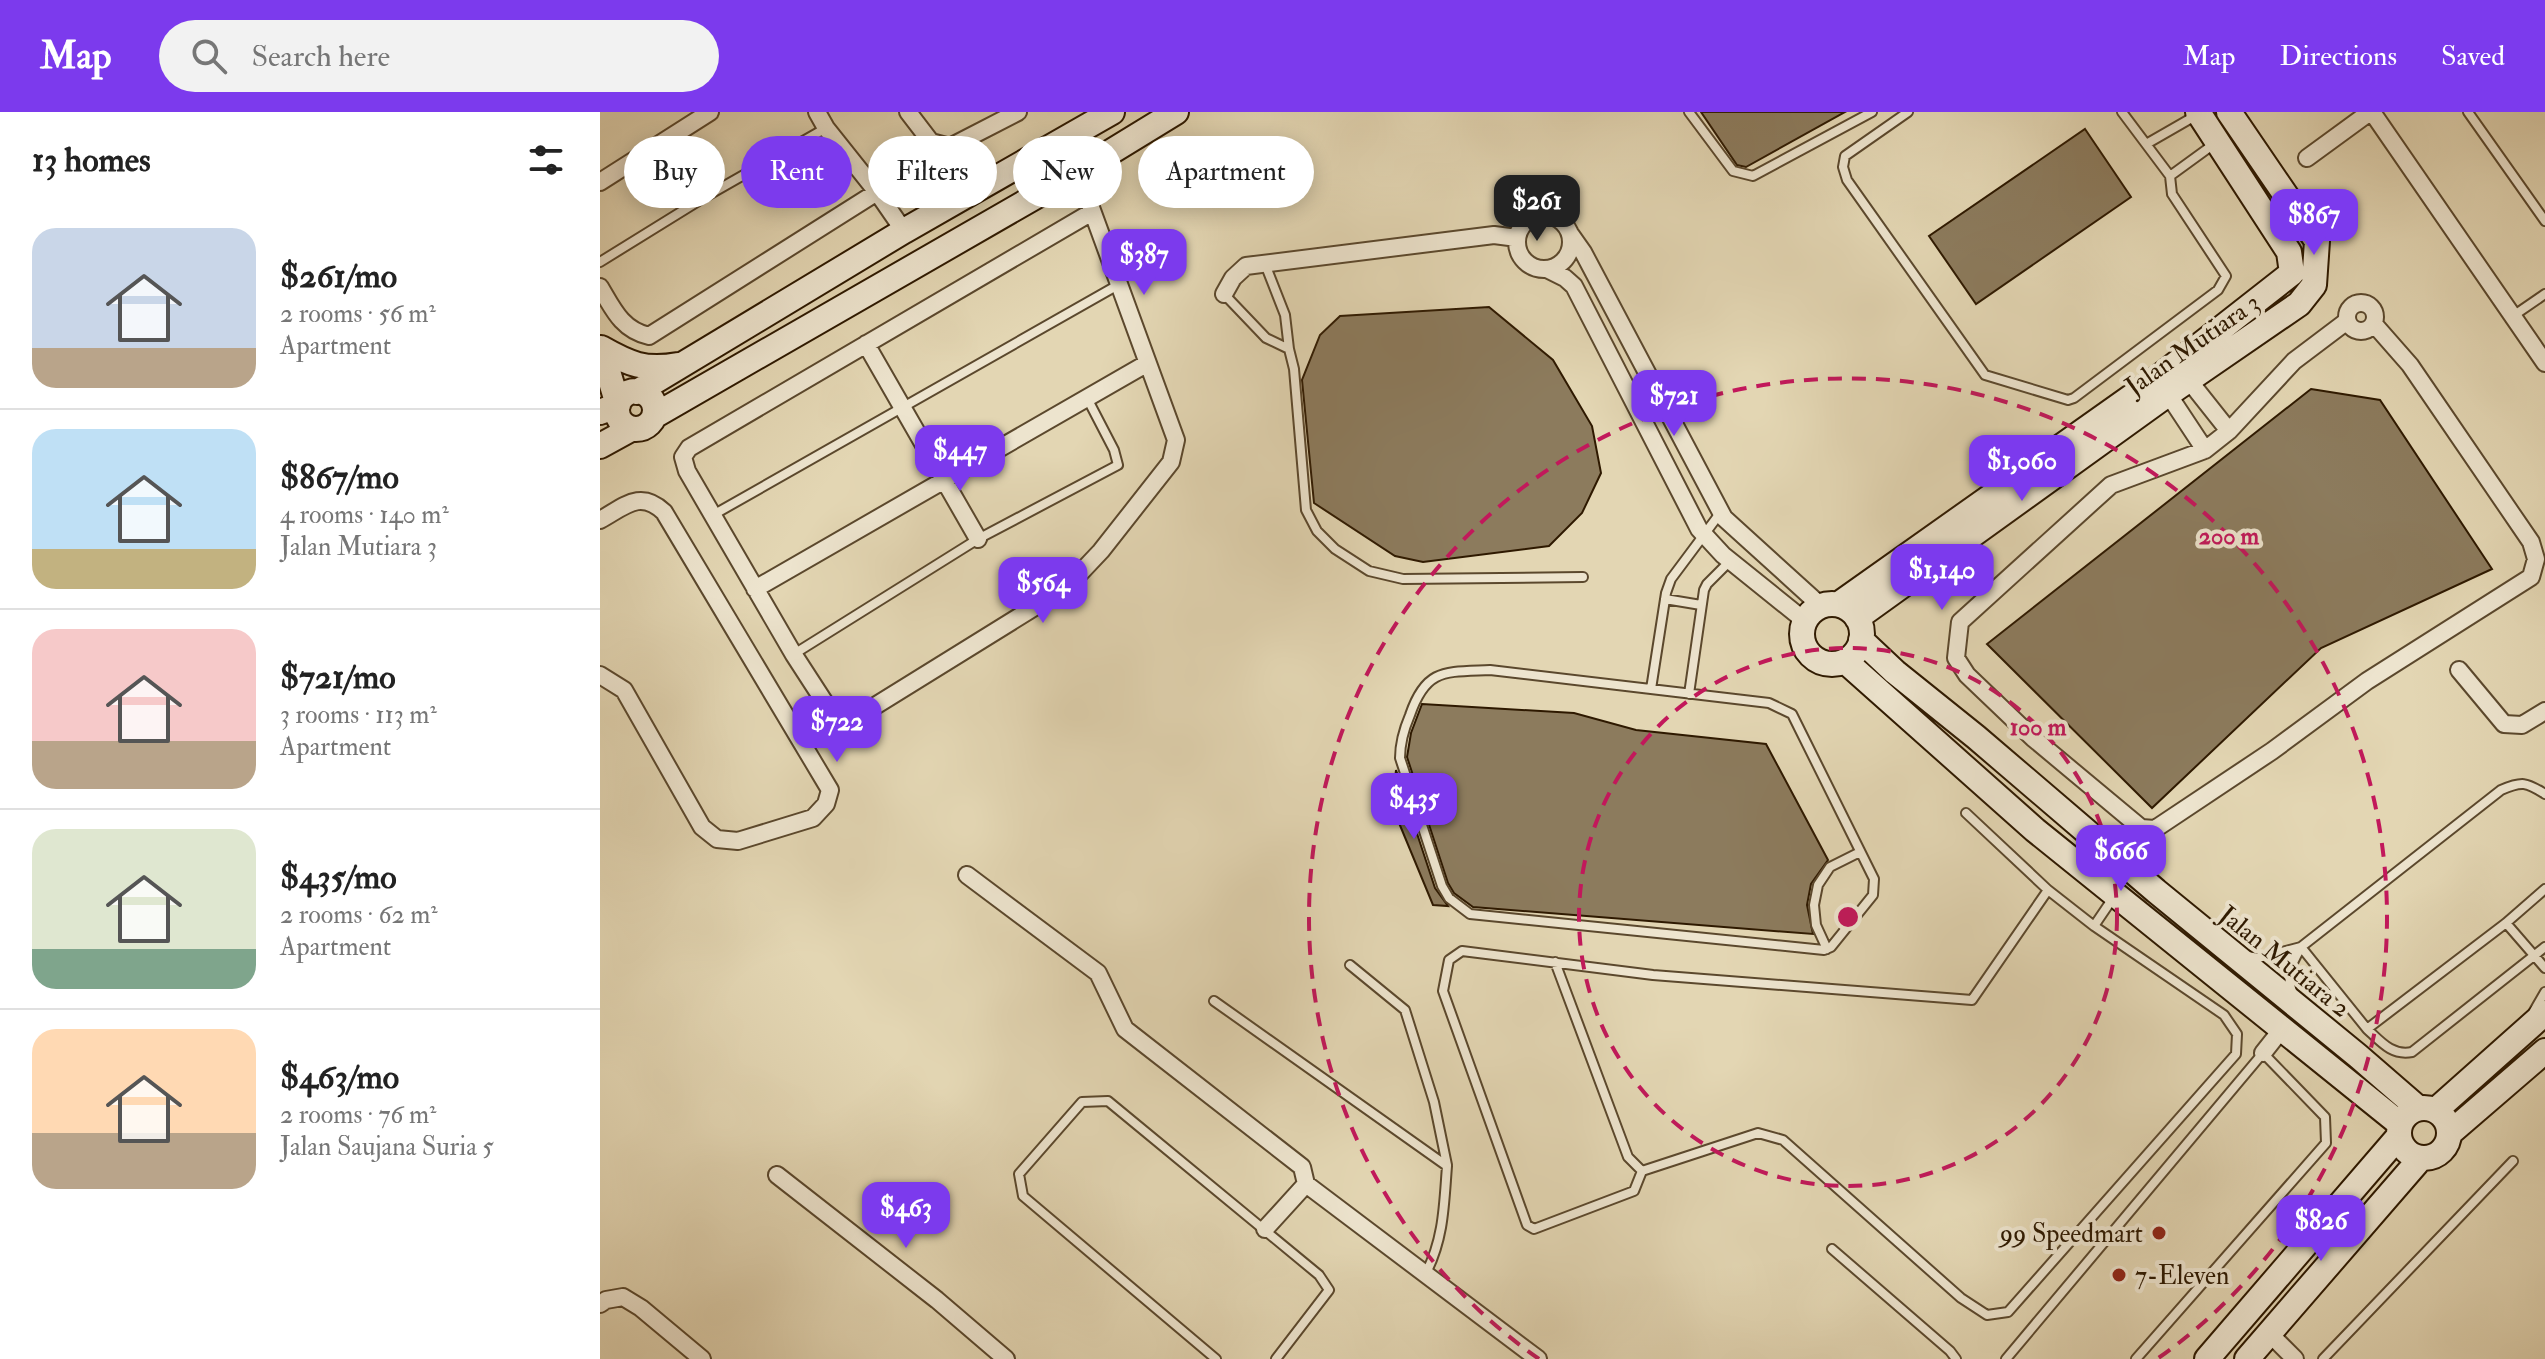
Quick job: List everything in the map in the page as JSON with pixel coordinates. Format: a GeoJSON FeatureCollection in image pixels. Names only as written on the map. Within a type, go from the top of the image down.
{"type":"FeatureCollection","features":[{"type":"Feature","properties":{"kind":"street"},"geometry":{"type":"LineString","coordinates":[[600,182],[710,112]]}},
{"type":"Feature","properties":{"kind":"street"},"geometry":{"type":"LineString","coordinates":[[817,112],[868,181]]}},
{"type":"Feature","properties":{"kind":"street"},"geometry":{"type":"LineString","coordinates":[[908,112],[931,142],[950,147],[1018,112]]}},
{"type":"Feature","properties":{"kind":"street"},"geometry":{"type":"LineString","coordinates":[[1068,136],[1112,112]]}},
{"type":"Feature","properties":{"kind":"street"},"geometry":{"type":"LineString","coordinates":[[1122,145],[1176,112]]}},
{"type":"Feature","properties":{"kind":"street","name":"Jalan Mutiara 3"},"geometry":{"type":"LineString","coordinates":[[1845,661],[1858,648],[1837,618],[2172,379],[2299,304],[2314,285],[2317,241],[2229,112]]}},
{"type":"Feature","properties":{"kind":"street"},"geometry":{"type":"LineString","coordinates":[[2307,158],[2371,112],[2545,363]]}},
{"type":"Feature","properties":{"kind":"street","name":"Jalan Mutiara 3"},"geometry":{"type":"LineString","coordinates":[[2172,379],[2292,273],[2289,252],[2198,113]]}},
{"type":"Feature","properties":{"kind":"street"},"geometry":{"type":"LineString","coordinates":[[622,400],[1013,168]]}},
{"type":"Feature","properties":{"kind":"street"},"geometry":{"type":"LineString","coordinates":[[600,287],[622,322],[635,333],[649,336],[868,198]]}},
{"type":"Feature","properties":{"kind":"street"},"geometry":{"type":"LineString","coordinates":[[888,208],[904,231]]}},
{"type":"Feature","properties":{"kind":"street"},"geometry":{"type":"LineString","coordinates":[[600,446],[631,429],[647,425],[654,416],[1015,208]]}},
{"type":"Feature","properties":{"kind":"street"},"geometry":{"type":"LineString","coordinates":[[1091,208],[1176,440],[1171,462],[1101,551],[1067,587],[854,719],[839,718],[829,709],[794,655],[687,471],[683,457],[689,448],[1092,212]]}},
{"type":"Feature","properties":{"kind":"street"},"geometry":{"type":"LineString","coordinates":[[1541,214],[1565,223],[1721,512],[1735,529],[1837,618],[1730,560],[1699,529],[1574,286],[1547,269],[1526,263],[1517,248],[1517,238],[1525,222],[1541,214]]}},
{"type":"Feature","properties":{"kind":"street"},"geometry":{"type":"LineString","coordinates":[[1224,294],[1233,278],[1246,266],[1494,235],[1517,238]]}},
{"type":"Feature","properties":{"kind":"street"},"geometry":{"type":"LineString","coordinates":[[1547,269],[1561,264],[1567,257],[1571,249],[1571,235]]}},
{"type":"Feature","properties":{"kind":"street"},"geometry":{"type":"LineString","coordinates":[[2365,303],[2374,312],[2374,324],[2410,365],[2531,542],[2536,559],[2531,577],[2367,681],[2272,751],[2155,829],[2141,828],[2033,738],[1967,675],[1956,658],[1960,622],[2111,485],[2205,450],[2229,431],[2294,361],[2347,321],[2352,306],[2365,303]]}},
{"type":"Feature","properties":{"kind":"street"},"geometry":{"type":"LineString","coordinates":[[866,344],[978,539]]}},
{"type":"Feature","properties":{"kind":"street"},"geometry":{"type":"LineString","coordinates":[[600,348],[637,366],[659,368],[683,364]]}},
{"type":"Feature","properties":{"kind":"street"},"geometry":{"type":"LineString","coordinates":[[600,348],[622,400],[621,423],[631,429]]}},
{"type":"Feature","properties":{"kind":"street"},"geometry":{"type":"LineString","coordinates":[[600,348],[600,354]]}},
{"type":"Feature","properties":{"kind":"street"},"geometry":{"type":"LineString","coordinates":[[755,589],[1146,364]]}},
{"type":"Feature","properties":{"kind":"street"},"geometry":{"type":"LineString","coordinates":[[2172,379],[2229,431]]}},
{"type":"Feature","properties":{"kind":"street"},"geometry":{"type":"LineString","coordinates":[[2172,379],[2205,450]]}},
{"type":"Feature","properties":{"kind":"street"},"geometry":{"type":"LineString","coordinates":[[622,400],[651,399],[654,416]]}},
{"type":"Feature","properties":{"kind":"street"},"geometry":{"type":"LineString","coordinates":[[600,520],[639,499],[653,501],[664,512],[830,790],[826,804],[813,818],[738,841],[717,839],[702,827],[624,690],[600,675]]}},
{"type":"Feature","properties":{"kind":"street"},"geometry":{"type":"LineString","coordinates":[[1837,618],[1802,636],[1810,653],[1826,663],[1845,661],[2035,830],[2282,1029],[2413,1119],[2446,1119],[2450,1133]]}},
{"type":"Feature","properties":{"kind":"street","name":"Jalan Mutiara 2"},"geometry":{"type":"LineString","coordinates":[[1837,618],[1895,672],[2301,1010],[2413,1119]]}},
{"type":"Feature","properties":{"kind":"street"},"geometry":{"type":"LineString","coordinates":[[2459,670],[2504,724],[2522,725],[2545,711]]}},
{"type":"Feature","properties":{"kind":"street"},"geometry":{"type":"LineString","coordinates":[[967,875],[1098,973],[1125,1029],[1302,1167],[1306,1184],[1538,1359]]}},
{"type":"Feature","properties":{"kind":"street"},"geometry":{"type":"LineString","coordinates":[[2207,1359],[2413,1119],[2514,1041],[2545,1013]]}},
{"type":"Feature","properties":{"kind":"street"},"geometry":{"type":"LineString","coordinates":[[2263,1053],[2282,1029]]}},
{"type":"Feature","properties":{"kind":"street"},"geometry":{"type":"LineString","coordinates":[[2413,1119],[2407,1151],[2421,1158],[2430,1158],[2444,1149],[2450,1133],[2545,1051]]}},
{"type":"Feature","properties":{"kind":"street"},"geometry":{"type":"LineString","coordinates":[[2247,1359],[2421,1158]]}},
{"type":"Feature","properties":{"kind":"street"},"geometry":{"type":"LineString","coordinates":[[777,1175],[937,1300],[1006,1359]]}},
{"type":"Feature","properties":{"kind":"street"},"geometry":{"type":"LineString","coordinates":[[1265,1229],[1306,1184]]}},
{"type":"Feature","properties":{"kind":"street"},"geometry":{"type":"LineString","coordinates":[[600,1304],[623,1297],[641,1308],[702,1359]]}},
{"type":"Feature","properties":{"kind":"street"},"geometry":{"type":"LineString","coordinates":[[2269,1333],[2295,1359]]}},
{"type":"Feature","properties":{"kind":"lane"},"geometry":{"type":"LineString","coordinates":[[1689,112],[1733,171],[1753,176],[1872,112]]}},
{"type":"Feature","properties":{"kind":"lane"},"geometry":{"type":"LineString","coordinates":[[1908,112],[1845,156],[1843,167],[1847,180],[1985,375],[2068,400],[2218,290],[2226,276],[2172,194],[2170,176],[2122,112]]}},
{"type":"Feature","properties":{"kind":"lane"},"geometry":{"type":"LineString","coordinates":[[2468,112],[2545,221]]}},
{"type":"Feature","properties":{"kind":"lane"},"geometry":{"type":"LineString","coordinates":[[2148,143],[2198,113]]}},
{"type":"Feature","properties":{"kind":"lane"},"geometry":{"type":"LineString","coordinates":[[600,262],[826,128]]}},
{"type":"Feature","properties":{"kind":"lane"},"geometry":{"type":"LineString","coordinates":[[2170,176],[2217,141]]}},
{"type":"Feature","properties":{"kind":"lane"},"geometry":{"type":"LineString","coordinates":[[1264,263],[1285,315],[1294,369],[1306,510],[1317,531],[1335,549],[1369,571],[1403,579],[1583,577]]}},
{"type":"Feature","properties":{"kind":"lane"},"geometry":{"type":"LineString","coordinates":[[713,515],[1118,285]]}},
{"type":"Feature","properties":{"kind":"lane"},"geometry":{"type":"LineString","coordinates":[[1224,294],[1266,338],[1289,349]]}},
{"type":"Feature","properties":{"kind":"lane"},"geometry":{"type":"LineString","coordinates":[[2512,317],[2545,294]]}},
{"type":"Feature","properties":{"kind":"lane"},"geometry":{"type":"LineString","coordinates":[[794,655],[978,539],[1118,465],[1114,450],[1087,398]]}},
{"type":"Feature","properties":{"kind":"lane"},"geometry":{"type":"LineString","coordinates":[[1651,689],[1671,579],[1721,512]]}},
{"type":"Feature","properties":{"kind":"lane"},"geometry":{"type":"LineString","coordinates":[[1689,694],[1701,605],[1707,584],[1730,560]]}},
{"type":"Feature","properties":{"kind":"lane"},"geometry":{"type":"LineString","coordinates":[[1665,599],[1701,605]]}},
{"type":"Feature","properties":{"kind":"lane"},"geometry":{"type":"LineString","coordinates":[[1490,670],[1651,689],[1769,703],[1792,714],[1874,879],[1873,895],[1827,949],[1476,917],[1449,898],[1438,877],[1400,758],[1403,734],[1422,686],[1448,672],[1490,670]]}},
{"type":"Feature","properties":{"kind":"lane"},"geometry":{"type":"LineString","coordinates":[[2301,1010],[2288,978],[2289,967],[2301,947],[2501,790],[2519,782],[2545,794]]}},
{"type":"Feature","properties":{"kind":"lane"},"geometry":{"type":"LineString","coordinates":[[1642,1171],[1758,1133],[1783,1140],[1961,1298],[1987,1315],[2008,1312],[2236,1054],[2237,1034],[2224,1015],[2094,926],[2048,890],[1966,813]]}},
{"type":"Feature","properties":{"kind":"lane"},"geometry":{"type":"LineString","coordinates":[[1827,949],[1816,925],[1814,905],[1818,885],[1830,867],[1860,852]]}},
{"type":"Feature","properties":{"kind":"lane"},"geometry":{"type":"LineString","coordinates":[[2367,1029],[2506,923],[2545,889]]}},
{"type":"Feature","properties":{"kind":"lane"},"geometry":{"type":"LineString","coordinates":[[1642,1171],[1634,1191],[1534,1229],[1527,1225],[1443,991],[1449,960],[1462,951],[1653,975],[1972,1000],[2048,890]]}},
{"type":"Feature","properties":{"kind":"lane"},"geometry":{"type":"LineString","coordinates":[[2094,926],[2116,894]]}},
{"type":"Feature","properties":{"kind":"lane"},"geometry":{"type":"LineString","coordinates":[[2506,923],[2545,968]]}},
{"type":"Feature","properties":{"kind":"lane"},"geometry":{"type":"LineString","coordinates":[[2220,945],[2258,958],[2301,947]]}},
{"type":"Feature","properties":{"kind":"lane"},"geometry":{"type":"LineString","coordinates":[[2301,947],[2367,1029],[2401,1055],[2412,1052],[2545,947]]}},
{"type":"Feature","properties":{"kind":"lane"},"geometry":{"type":"LineString","coordinates":[[1555,962],[1628,1157],[1642,1171]]}},
{"type":"Feature","properties":{"kind":"lane"},"geometry":{"type":"LineString","coordinates":[[1350,965],[1405,1010],[1434,1102],[1447,1166],[1443,1227],[1437,1252],[1426,1273]]}},
{"type":"Feature","properties":{"kind":"lane"},"geometry":{"type":"LineString","coordinates":[[2514,1041],[2545,992]]}},
{"type":"Feature","properties":{"kind":"lane"},"geometry":{"type":"LineString","coordinates":[[1214,1001],[1447,1166]]}},
{"type":"Feature","properties":{"kind":"lane"},"geometry":{"type":"LineString","coordinates":[[2006,1359],[2263,1053],[2325,1117],[2326,1143],[2136,1359]]}},
{"type":"Feature","properties":{"kind":"lane"},"geometry":{"type":"LineString","coordinates":[[1216,1359],[1023,1196],[1019,1174],[1082,1102],[1108,1101],[1319,1275],[1329,1290],[1276,1359]]}},
{"type":"Feature","properties":{"kind":"lane"},"geometry":{"type":"LineString","coordinates":[[2323,1359],[2513,1161]]}},
{"type":"Feature","properties":{"kind":"lane"},"geometry":{"type":"LineString","coordinates":[[1832,1249],[1956,1359]]}},
{"type":"Feature","properties":{"kind":"lane"},"geometry":{"type":"LineString","coordinates":[[1943,1359],[1950,1351]]}},
{"type":"Feature","properties":{"kind":"building"},"geometry":{"type":"Polygon","coordinates":[[[1701,112],[1845,112],[1746,167],[1737,165],[1701,112]]]}},
{"type":"Feature","properties":{"kind":"building"},"geometry":{"type":"Polygon","coordinates":[[[2085,129],[2131,197],[1976,304],[1929,236],[2085,129]]]}},
{"type":"Feature","properties":{"kind":"building"},"geometry":{"type":"Polygon","coordinates":[[[1489,307],[1553,360],[1592,426],[1601,473],[1582,513],[1549,546],[1423,562],[1395,556],[1314,503],[1302,380],[1320,335],[1340,316],[1489,307]]]}},
{"type":"Feature","properties":{"kind":"building"},"geometry":{"type":"Polygon","coordinates":[[[2311,389],[2380,400],[2492,569],[2321,648],[2152,808],[1987,644],[2311,389]]]}},
{"type":"Feature","properties":{"kind":"building"},"geometry":{"type":"Polygon","coordinates":[[[1422,704],[1574,713],[1636,730],[1766,744],[1828,860],[1811,884],[1807,905],[1813,934],[1473,907],[1454,893],[1448,883],[1407,757],[1411,733],[1422,704]]]}},
{"type":"Feature","properties":{"kind":"building"},"geometry":{"type":"Polygon","coordinates":[[[1396,770],[1435,888],[1448,906],[1433,905],[1392,806],[1396,770]]]}},
{"type":"Feature","properties":{"kind":"place","name":"99 Speedmart"},"geometry":{"type":"Point","coordinates":[2159,1233]}},
{"type":"Feature","properties":{"kind":"place","name":"7-Eleven"},"geometry":{"type":"Point","coordinates":[2119,1275]}}]}
